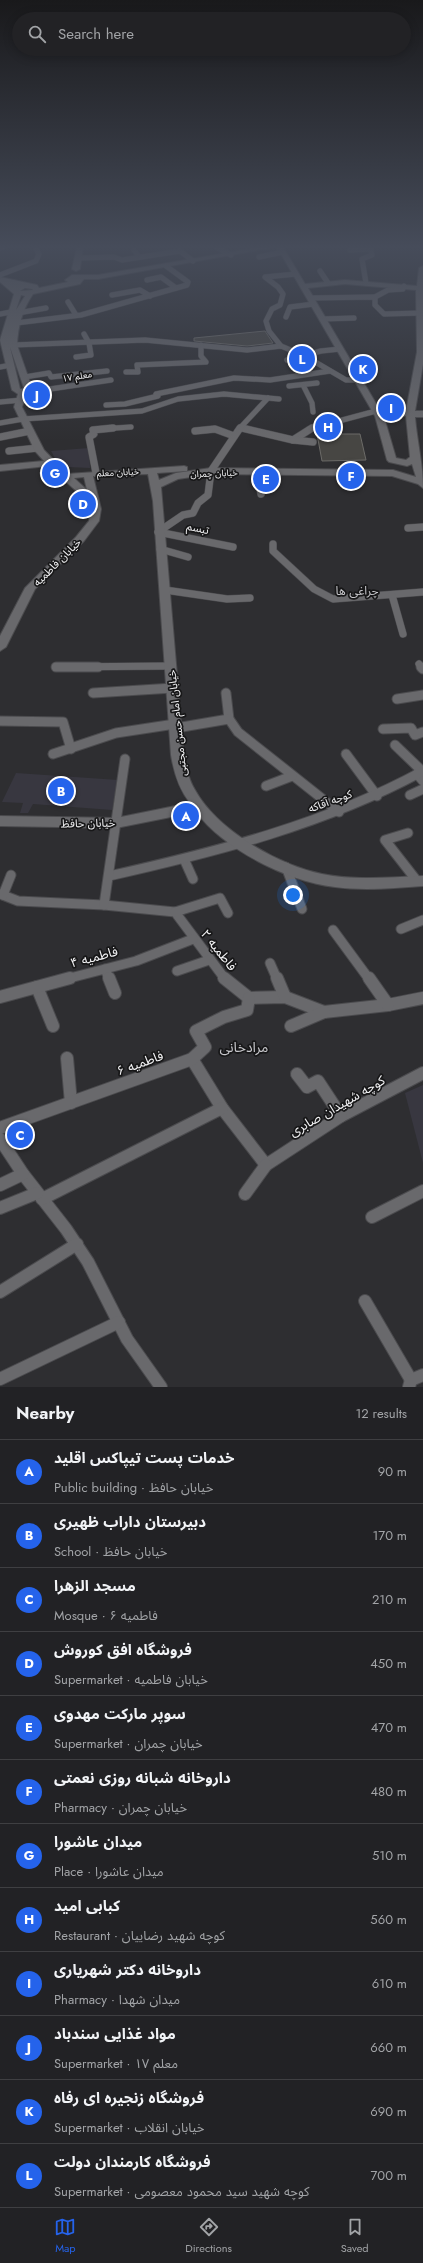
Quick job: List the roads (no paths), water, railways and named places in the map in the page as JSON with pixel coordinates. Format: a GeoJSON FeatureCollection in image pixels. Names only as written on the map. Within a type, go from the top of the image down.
{"type":"FeatureCollection","features":[{"type":"Feature","properties":{"kind":"main road"},"geometry":{"type":"LineString","coordinates":[[318,312],[377,413],[392,460],[393,473]]}},
{"type":"Feature","properties":{"kind":"main road","name":"خیابان معلم"},"geometry":{"type":"LineString","coordinates":[[6,345],[16,323],[14,313]]}},
{"type":"Feature","properties":{"kind":"main road","name":"خیابان معلم"},"geometry":{"type":"LineString","coordinates":[[14,313],[2,335],[6,345],[16,390],[22,396]]}},
{"type":"Feature","properties":{"kind":"main road"},"geometry":{"type":"LineString","coordinates":[[421,313],[423,328],[422,351],[410,414],[414,454],[422,483]]}},
{"type":"Feature","properties":{"kind":"main road","name":"خیابان معلم"},"geometry":{"type":"LineString","coordinates":[[6,345],[25,377],[28,388],[22,396],[18,407],[39,449],[48,463],[58,473],[67,477],[151,470],[189,469],[211,471]]}},
{"type":"Feature","properties":{"kind":"main road"},"geometry":{"type":"LineString","coordinates":[[377,413],[391,412],[423,414]]}},
{"type":"Feature","properties":{"kind":"main road"},"geometry":{"type":"LineString","coordinates":[[39,449],[38,465],[45,473],[46,477],[58,473]]}},
{"type":"Feature","properties":{"kind":"main road"},"geometry":{"type":"LineString","coordinates":[[392,460],[407,463],[414,454]]}},
{"type":"Feature","properties":{"kind":"main road"},"geometry":{"type":"LineString","coordinates":[[0,468],[48,463]]}},
{"type":"Feature","properties":{"kind":"main road"},"geometry":{"type":"LineString","coordinates":[[151,470],[157,485]]}},
{"type":"Feature","properties":{"kind":"main road","name":"خیابان چمران"},"geometry":{"type":"LineString","coordinates":[[157,485],[176,476],[211,471],[393,473],[422,483]]}},
{"type":"Feature","properties":{"kind":"main road","name":"خیابان معلم"},"geometry":{"type":"LineString","coordinates":[[58,473],[93,474]]}},
{"type":"Feature","properties":{"kind":"main road"},"geometry":{"type":"LineString","coordinates":[[67,477],[93,497],[98,486],[93,474]]}},
{"type":"Feature","properties":{"kind":"main road","name":"خیابان فاطمیه"},"geometry":{"type":"LineString","coordinates":[[0,647],[30,588],[90,527],[96,515],[93,497],[93,474]]}},
{"type":"Feature","properties":{"kind":"main road","name":"خیابان امام حسن مجتبی"},"geometry":{"type":"LineString","coordinates":[[157,485],[158,532],[165,590],[176,726],[181,773],[185,785],[199,806],[230,836],[240,843],[286,867],[322,880],[340,882],[420,881]]}},
{"type":"Feature","properties":{"kind":"main road","name":"خیابان حافظ"},"geometry":{"type":"LineString","coordinates":[[0,821],[116,823],[199,806]]}},
{"type":"Feature","properties":{"kind":"street"},"geometry":{"type":"LineString","coordinates":[[1,313],[22,312]]}},
{"type":"Feature","properties":{"kind":"street"},"geometry":{"type":"LineString","coordinates":[[16,323],[38,323],[94,312]]}},
{"type":"Feature","properties":{"kind":"street"},"geometry":{"type":"LineString","coordinates":[[271,312],[266,321],[269,331],[281,346],[305,356],[346,380],[358,380]]}},
{"type":"Feature","properties":{"kind":"street"},"geometry":{"type":"LineString","coordinates":[[286,317],[288,312]]}},
{"type":"Feature","properties":{"kind":"street"},"geometry":{"type":"LineString","coordinates":[[382,312],[384,314],[421,313]]}},
{"type":"Feature","properties":{"kind":"street"},"geometry":{"type":"LineString","coordinates":[[322,319],[354,318]]}},
{"type":"Feature","properties":{"kind":"street"},"geometry":{"type":"LineString","coordinates":[[76,358],[91,355],[89,343],[84,334]]}},
{"type":"Feature","properties":{"kind":"street"},"geometry":{"type":"LineString","coordinates":[[6,345],[145,340],[247,350],[281,346]]}},
{"type":"Feature","properties":{"kind":"street"},"geometry":{"type":"LineString","coordinates":[[126,372],[138,372],[137,366],[206,362],[201,356],[200,345]]}},
{"type":"Feature","properties":{"kind":"street"},"geometry":{"type":"LineString","coordinates":[[287,360],[321,351],[340,349]]}},
{"type":"Feature","properties":{"kind":"street"},"geometry":{"type":"LineString","coordinates":[[0,367],[11,365]]}},
{"type":"Feature","properties":{"kind":"street"},"geometry":{"type":"LineString","coordinates":[[25,377],[49,373],[51,377],[107,371]]}},
{"type":"Feature","properties":{"kind":"street"},"geometry":{"type":"LineString","coordinates":[[106,405],[125,404],[158,396],[156,394],[234,378],[244,380],[286,378],[330,371]]}},
{"type":"Feature","properties":{"kind":"street"},"geometry":{"type":"LineString","coordinates":[[286,378],[290,389],[317,383]]}},
{"type":"Feature","properties":{"kind":"street","name":"معلم ۱۷"},"geometry":{"type":"LineString","coordinates":[[0,402],[22,396],[111,380]]}},
{"type":"Feature","properties":{"kind":"street"},"geometry":{"type":"LineString","coordinates":[[303,385],[312,403],[313,412]]}},
{"type":"Feature","properties":{"kind":"street"},"geometry":{"type":"LineString","coordinates":[[0,423],[23,419],[142,411],[178,399],[224,394],[280,399]]}},
{"type":"Feature","properties":{"kind":"street"},"geometry":{"type":"LineString","coordinates":[[158,532],[183,515],[193,513],[198,503],[208,495],[208,476],[211,471],[240,428],[268,398]]}},
{"type":"Feature","properties":{"kind":"street"},"geometry":{"type":"LineString","coordinates":[[293,440],[310,429],[377,413]]}},
{"type":"Feature","properties":{"kind":"street"},"geometry":{"type":"LineString","coordinates":[[93,474],[90,437],[94,434],[93,430],[131,427]]}},
{"type":"Feature","properties":{"kind":"street"},"geometry":{"type":"LineString","coordinates":[[240,428],[281,440],[313,442]]}},
{"type":"Feature","properties":{"kind":"street"},"geometry":{"type":"LineString","coordinates":[[195,431],[215,429],[234,436]]}},
{"type":"Feature","properties":{"kind":"street"},"geometry":{"type":"LineString","coordinates":[[0,437],[30,431]]}},
{"type":"Feature","properties":{"kind":"street"},"geometry":{"type":"LineString","coordinates":[[9,450],[39,449]]}},
{"type":"Feature","properties":{"kind":"street"},"geometry":{"type":"LineString","coordinates":[[414,454],[423,450]]}},
{"type":"Feature","properties":{"kind":"street"},"geometry":{"type":"LineString","coordinates":[[257,472],[261,494]]}},
{"type":"Feature","properties":{"kind":"street"},"geometry":{"type":"LineString","coordinates":[[408,528],[423,527]]}},
{"type":"Feature","properties":{"kind":"street","name":"تبسم"},"geometry":{"type":"LineString","coordinates":[[158,532],[233,547]]}},
{"type":"Feature","properties":{"kind":"street"},"geometry":{"type":"LineString","coordinates":[[273,544],[273,551],[308,584],[333,599],[423,592]]}},
{"type":"Feature","properties":{"kind":"street"},"geometry":{"type":"LineString","coordinates":[[160,549],[188,557]]}},
{"type":"Feature","properties":{"kind":"street"},"geometry":{"type":"LineString","coordinates":[[165,590],[227,599],[250,598]]}},
{"type":"Feature","properties":{"kind":"street"},"geometry":{"type":"LineString","coordinates":[[392,595],[402,634]]}},
{"type":"Feature","properties":{"kind":"street"},"geometry":{"type":"LineString","coordinates":[[56,667],[171,666]]}},
{"type":"Feature","properties":{"kind":"street"},"geometry":{"type":"LineString","coordinates":[[93,693],[173,688]]}},
{"type":"Feature","properties":{"kind":"street"},"geometry":{"type":"LineString","coordinates":[[226,693],[229,719],[238,732],[339,812]]}},
{"type":"Feature","properties":{"kind":"street"},"geometry":{"type":"LineString","coordinates":[[397,699],[415,694],[423,695]]}},
{"type":"Feature","properties":{"kind":"street"},"geometry":{"type":"LineString","coordinates":[[53,754],[116,733],[229,719]]}},
{"type":"Feature","properties":{"kind":"street"},"geometry":{"type":"LineString","coordinates":[[0,721],[63,722],[71,749]]}},
{"type":"Feature","properties":{"kind":"street"},"geometry":{"type":"LineString","coordinates":[[382,729],[412,728],[415,735],[423,732]]}},
{"type":"Feature","properties":{"kind":"street"},"geometry":{"type":"LineString","coordinates":[[395,745],[421,774]]}},
{"type":"Feature","properties":{"kind":"street"},"geometry":{"type":"LineString","coordinates":[[346,754],[377,796]]}},
{"type":"Feature","properties":{"kind":"street"},"geometry":{"type":"LineString","coordinates":[[104,905],[125,759]]}},
{"type":"Feature","properties":{"kind":"street","name":"کوچه آقاکه"},"geometry":{"type":"LineString","coordinates":[[109,876],[184,859],[339,812],[377,796],[421,774]]}},
{"type":"Feature","properties":{"kind":"street"},"geometry":{"type":"LineString","coordinates":[[266,786],[292,776]]}},
{"type":"Feature","properties":{"kind":"street"},"geometry":{"type":"LineString","coordinates":[[410,794],[423,788]]}},
{"type":"Feature","properties":{"kind":"street"},"geometry":{"type":"LineString","coordinates":[[408,833],[385,840],[420,881]]}},
{"type":"Feature","properties":{"kind":"street"},"geometry":{"type":"LineString","coordinates":[[184,859],[193,879]]}},
{"type":"Feature","properties":{"kind":"street"},"geometry":{"type":"LineString","coordinates":[[286,867],[302,909]]}},
{"type":"Feature","properties":{"kind":"street"},"geometry":{"type":"LineString","coordinates":[[12,875],[2,895],[18,902],[104,905],[175,912],[220,898],[228,913]]}},
{"type":"Feature","properties":{"kind":"street","name":"فاطمیه ۲"},"geometry":{"type":"LineString","coordinates":[[175,912],[193,939],[223,978],[250,998]]}},
{"type":"Feature","properties":{"kind":"street"},"geometry":{"type":"LineString","coordinates":[[401,929],[423,920]]}},
{"type":"Feature","properties":{"kind":"street"},"geometry":{"type":"LineString","coordinates":[[333,930],[388,1005]]}},
{"type":"Feature","properties":{"kind":"street","name":"فاطمیه ۴"},"geometry":{"type":"LineString","coordinates":[[0,997],[136,961],[193,939]]}},
{"type":"Feature","properties":{"kind":"street"},"geometry":{"type":"LineString","coordinates":[[177,971],[209,960]]}},
{"type":"Feature","properties":{"kind":"street"},"geometry":{"type":"LineString","coordinates":[[270,963],[285,997]]}},
{"type":"Feature","properties":{"kind":"street"},"geometry":{"type":"LineString","coordinates":[[105,969],[115,993]]}},
{"type":"Feature","properties":{"kind":"street"},"geometry":{"type":"LineString","coordinates":[[37,987],[53,1026]]}},
{"type":"Feature","properties":{"kind":"street"},"geometry":{"type":"LineString","coordinates":[[250,998],[285,997],[324,1012]]}},
{"type":"Feature","properties":{"kind":"street","name":"فاطمیه ۶"},"geometry":{"type":"LineString","coordinates":[[0,1128],[192,1059],[205,1047],[196,1031],[224,1017],[247,1010],[250,998]]}},
{"type":"Feature","properties":{"kind":"street"},"geometry":{"type":"LineString","coordinates":[[291,1026],[324,1012],[388,1005],[423,998]]}},
{"type":"Feature","properties":{"kind":"street"},"geometry":{"type":"LineString","coordinates":[[67,1058],[71,1103]]}},
{"type":"Feature","properties":{"kind":"street"},"geometry":{"type":"LineString","coordinates":[[192,1059],[222,1108],[266,1165]]}},
{"type":"Feature","properties":{"kind":"street","name":"کوچه شهیدان صابری"},"geometry":{"type":"LineString","coordinates":[[244,1194],[266,1165],[341,1116],[423,1073]]}},
{"type":"Feature","properties":{"kind":"street"},"geometry":{"type":"LineString","coordinates":[[297,1074],[307,1087],[318,1082],[341,1116]]}},
{"type":"Feature","properties":{"kind":"street"},"geometry":{"type":"LineString","coordinates":[[0,1208],[40,1196],[222,1108]]}},
{"type":"Feature","properties":{"kind":"street"},"geometry":{"type":"LineString","coordinates":[[0,1139],[23,1174],[77,1244],[88,1262],[127,1339],[161,1387]]}},
{"type":"Feature","properties":{"kind":"street"},"geometry":{"type":"LineString","coordinates":[[0,1185],[23,1174]]}},
{"type":"Feature","properties":{"kind":"street"},"geometry":{"type":"LineString","coordinates":[[372,1217],[423,1191]]}},
{"type":"Feature","properties":{"kind":"street"},"geometry":{"type":"LineString","coordinates":[[0,1292],[77,1244]]}},
{"type":"Feature","properties":{"kind":"street"},"geometry":{"type":"LineString","coordinates":[[365,1301],[414,1381]]}},
{"type":"Feature","properties":{"kind":"street"},"geometry":{"type":"LineString","coordinates":[[0,1379],[118,1322]]}},
{"type":"Feature","properties":{"kind":"place","name":"فروشگاه کارمندان دولت"},"geometry":{"type":"Point","coordinates":[302,359]}},
{"type":"Feature","properties":{"kind":"place","name":"فروشگاه زنجیره ای رفاه"},"geometry":{"type":"Point","coordinates":[363,369]}},
{"type":"Feature","properties":{"kind":"place","name":"مواد غذایی سندباد"},"geometry":{"type":"Point","coordinates":[37,395]}},
{"type":"Feature","properties":{"kind":"place","name":"داروخانه دکتر شهریاری"},"geometry":{"type":"Point","coordinates":[391,408]}},
{"type":"Feature","properties":{"kind":"place","name":"کبابی امید"},"geometry":{"type":"Point","coordinates":[328,427]}},
{"type":"Feature","properties":{"kind":"place","name":"میدان عاشورا"},"geometry":{"type":"Point","coordinates":[55,473]}},
{"type":"Feature","properties":{"kind":"place","name":"داروخانه شبانه روزی نعمتی"},"geometry":{"type":"Point","coordinates":[351,476]}},
{"type":"Feature","properties":{"kind":"place","name":"سوپر مارکت مهدوی"},"geometry":{"type":"Point","coordinates":[266,479]}},
{"type":"Feature","properties":{"kind":"place","name":"فروشگاه افق کوروش"},"geometry":{"type":"Point","coordinates":[83,504]}},
{"type":"Feature","properties":{"kind":"place","name":"دبیرستان داراب ظهیری"},"geometry":{"type":"Point","coordinates":[61,791]}},
{"type":"Feature","properties":{"kind":"place","name":"خدمات پست تیپاکس اقلید"},"geometry":{"type":"Point","coordinates":[186,816]}},
{"type":"Feature","properties":{"kind":"place","name":"مسجد الزهرا"},"geometry":{"type":"Point","coordinates":[20,1135]}},
{"type":"Feature","properties":{"kind":"district","name":"چراغی ها"},"geometry":{"type":"Point","coordinates":[357,591]}},
{"type":"Feature","properties":{"kind":"district","name":"مرادخانی"},"geometry":{"type":"Point","coordinates":[244,1047]}}]}
